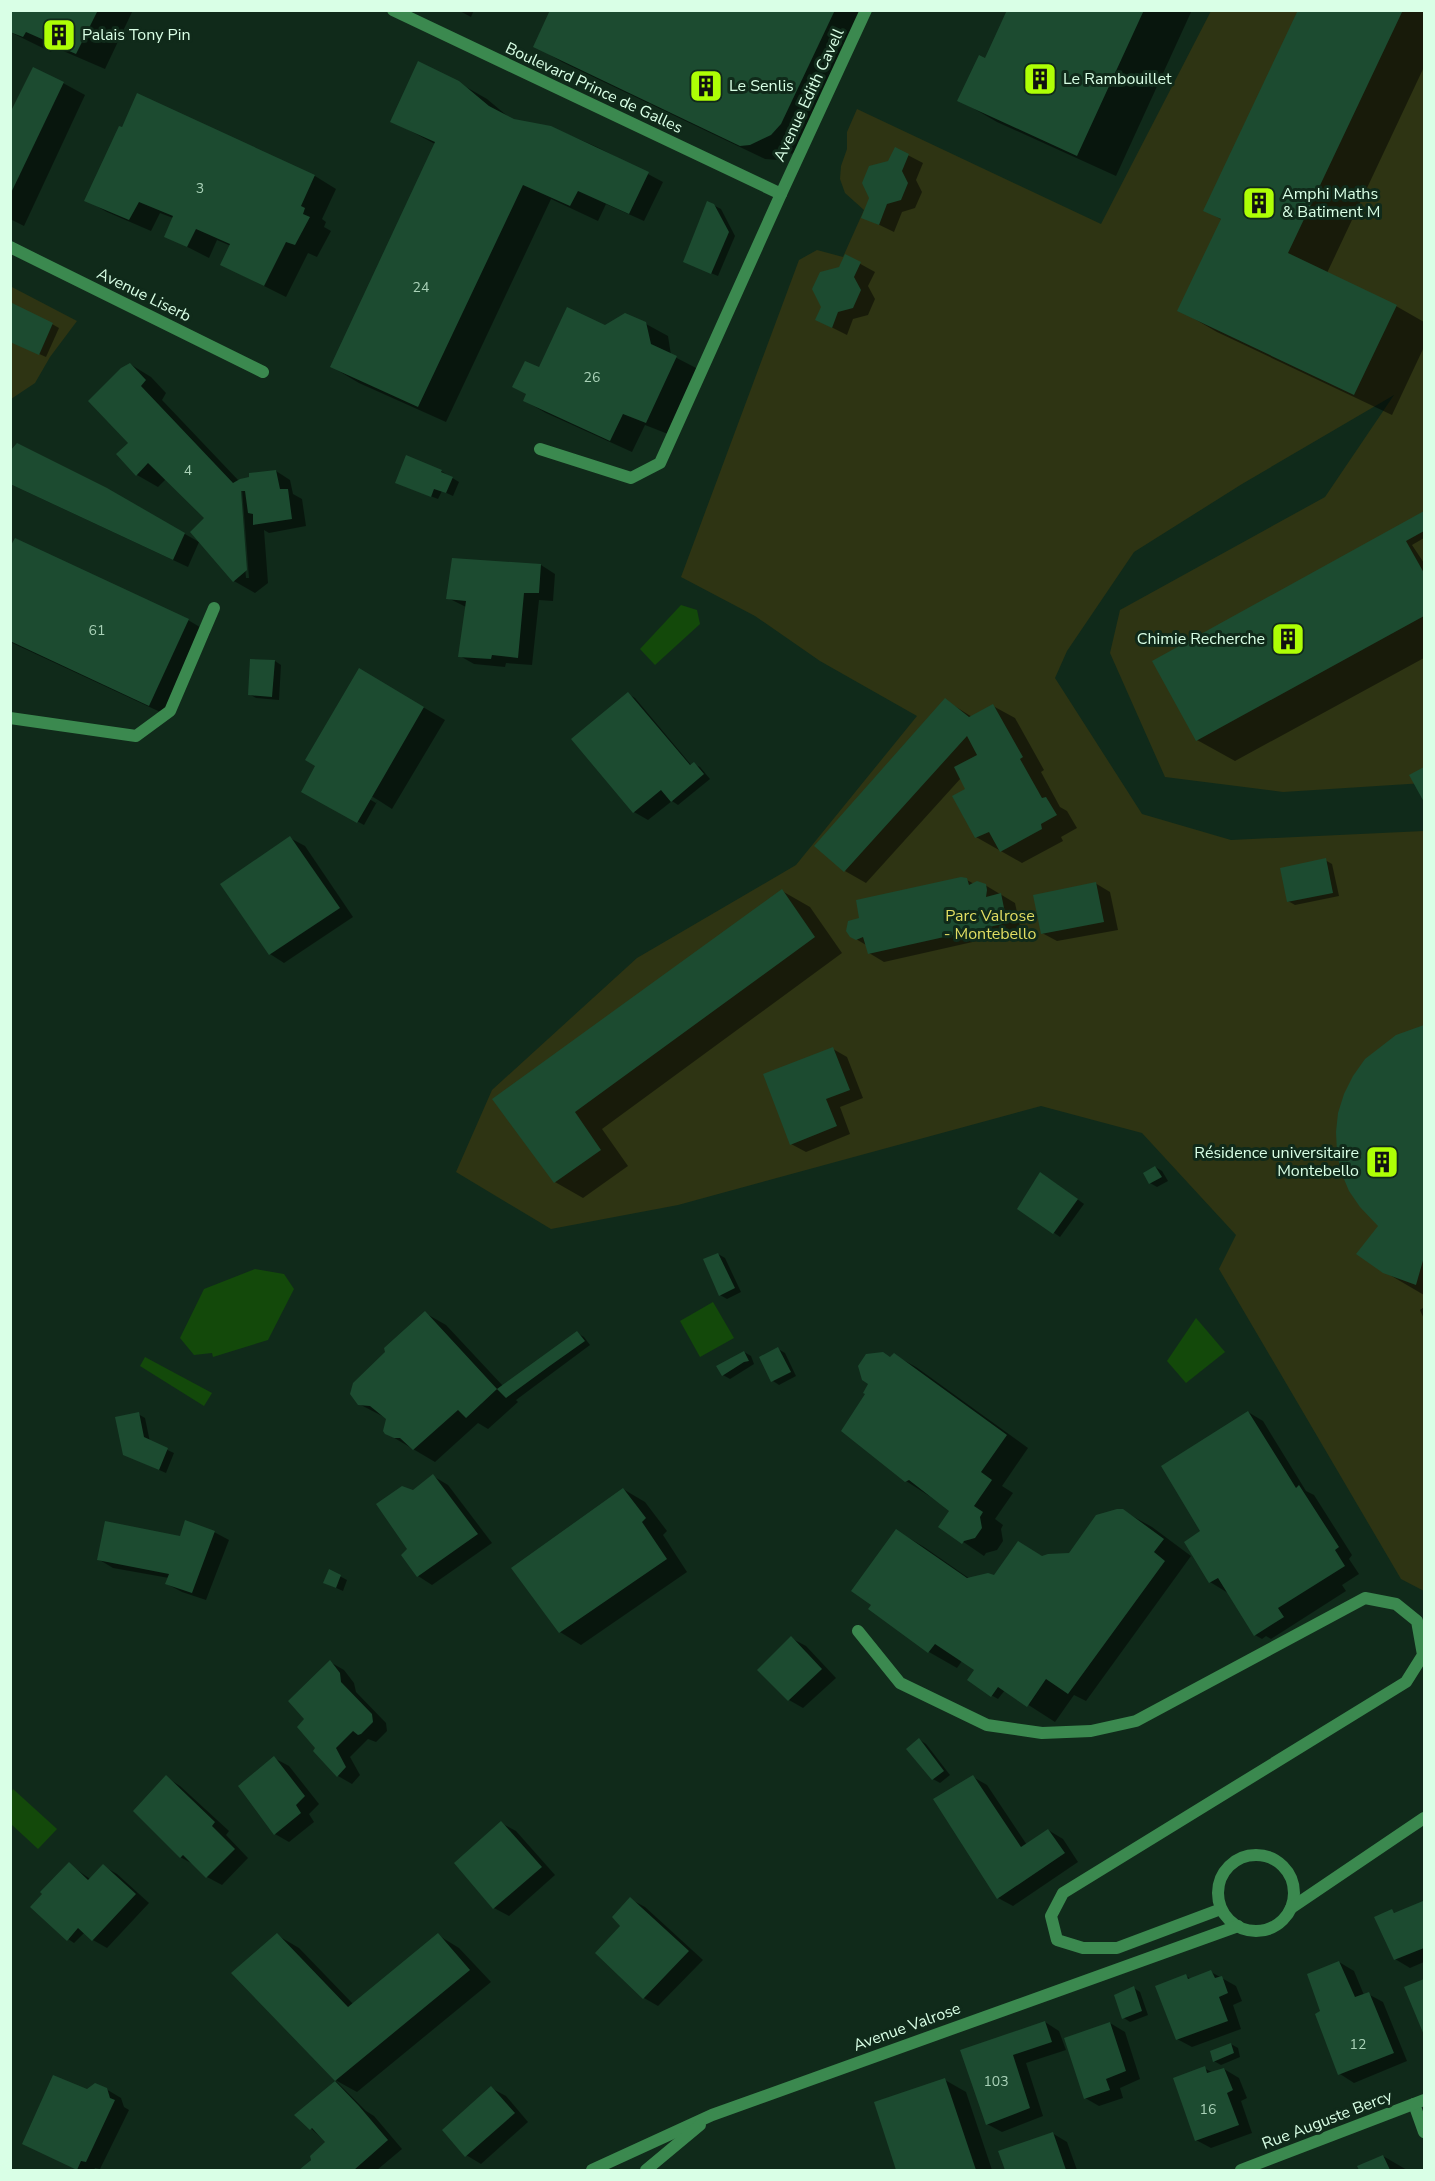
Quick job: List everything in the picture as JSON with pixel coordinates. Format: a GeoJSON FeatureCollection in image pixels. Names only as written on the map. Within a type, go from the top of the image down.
{"type":"FeatureCollection","features":[{"type":"Feature","properties":{"kind":"street","name":"Boulevard Prince de Galles"},"geometry":{"type":"LineString","coordinates":[[393,10],[781,194]]}},
{"type":"Feature","properties":{"kind":"street","name":"Avenue Edith Cavell"},"geometry":{"type":"LineString","coordinates":[[540,449],[631,478],[660,463],[866,10]]}},
{"type":"Feature","properties":{"kind":"street","name":"Avenue Liserb"},"geometry":{"type":"LineString","coordinates":[[10,247],[263,372]]}},
{"type":"Feature","properties":{"kind":"street"},"geometry":{"type":"LineString","coordinates":[[10,718],[136,736],[170,711],[214,608]]}},
{"type":"Feature","properties":{"kind":"street"},"geometry":{"type":"LineString","coordinates":[[858,1631],[900,1683],[987,1725],[1042,1733],[1091,1731],[1136,1721],[1365,1598],[1396,1604],[1417,1621],[1423,1655],[1406,1682],[1063,1893],[1051,1916],[1057,1940],[1083,1948],[1117,1948],[1221,1909]]}},
{"type":"Feature","properties":{"kind":"street","name":"Avenue Valrose"},"geometry":{"type":"LineString","coordinates":[[592,2170],[712,2115],[1238,1926],[1250,1930],[1268,1928],[1284,1919],[1291,1908],[1425,1818]]}},
{"type":"Feature","properties":{"kind":"street"},"geometry":{"type":"LineString","coordinates":[[1238,1926],[1228,1919],[1221,1909],[1218,1884],[1230,1864],[1241,1857],[1265,1855],[1277,1861],[1287,1870],[1293,1882],[1294,1896],[1291,1908]]}},
{"type":"Feature","properties":{"kind":"street"},"geometry":{"type":"LineString","coordinates":[[1419,2102],[1425,2132]]}},
{"type":"Feature","properties":{"kind":"street","name":"Rue Auguste Bercy"},"geometry":{"type":"LineString","coordinates":[[1241,2170],[1419,2102]]}},
{"type":"Feature","properties":{"kind":"street"},"geometry":{"type":"LineString","coordinates":[[646,2170],[712,2115]]}},
{"type":"Feature","properties":{"kind":"green space","name":"Parc Valrose - Montebello"},"geometry":{"type":"Polygon","coordinates":[[[1211,11],[1424,11],[1424,783],[1283,792],[1165,777],[1110,653],[1120,610],[1325,497],[1394,395],[1242,484],[1134,552],[1067,651],[1055,678],[1142,814],[1231,840],[1424,831],[1424,1591],[1401,1579],[1219,1269],[1236,1235],[1142,1133],[1041,1106],[678,1205],[551,1229],[456,1172],[492,1090],[637,958],[796,865],[917,716],[820,661],[755,616],[681,577],[799,260],[817,250],[843,257],[864,210],[845,193],[840,179],[841,166],[847,149],[847,132],[857,109],[1101,224],[1211,11]]]}},
{"type":"Feature","properties":{"kind":"green space"},"geometry":{"type":"Polygon","coordinates":[[[10,286],[77,321],[50,357],[35,383],[11,399],[10,286]]]}},
{"type":"Feature","properties":{"kind":"shaded area"},"geometry":{"type":"Polygon","coordinates":[[[681,605],[697,610],[700,624],[655,665],[640,649],[681,605]]]}},
{"type":"Feature","properties":{"kind":"shaded area"},"geometry":{"type":"Polygon","coordinates":[[[255,1269],[284,1274],[294,1289],[268,1340],[213,1357],[212,1353],[194,1355],[180,1338],[204,1289],[255,1269]]]}},
{"type":"Feature","properties":{"kind":"shaded area"},"geometry":{"type":"Polygon","coordinates":[[[713,1302],[734,1338],[700,1357],[680,1321],[713,1302]]]}},
{"type":"Feature","properties":{"kind":"shaded area"},"geometry":{"type":"Polygon","coordinates":[[[1196,1318],[1225,1352],[1186,1383],[1167,1361],[1196,1318]]]}},
{"type":"Feature","properties":{"kind":"shaded area"},"geometry":{"type":"Polygon","coordinates":[[[145,1357],[212,1393],[204,1406],[140,1366],[145,1357]]]}},
{"type":"Feature","properties":{"kind":"shaded area"},"geometry":{"type":"Polygon","coordinates":[[[13,1789],[57,1829],[38,1849],[11,1824],[13,1789]]]}},
{"type":"Feature","properties":{"kind":"building","name":"Palais Tony Pin"},"geometry":{"type":"Polygon","coordinates":[[[10,10],[98,10],[76,54],[26,32],[23,37],[10,32],[10,10]]]}},
{"type":"Feature","properties":{"kind":"building","name":"Le Senlis"},"geometry":{"type":"Polygon","coordinates":[[[550,10],[835,10],[781,124],[771,135],[750,145],[740,146],[533,47],[550,10]]]}},
{"type":"Feature","properties":{"kind":"building","name":"Le Rambouillet"},"geometry":{"type":"Polygon","coordinates":[[[1007,10],[1144,10],[1077,156],[957,101],[979,55],[985,58],[1007,10]]]}},
{"type":"Feature","properties":{"kind":"building","name":"Amphi Maths & Batiment M"},"geometry":{"type":"Polygon","coordinates":[[[1298,10],[1403,10],[1288,253],[1397,305],[1354,395],[1177,311],[1221,219],[1203,211],[1298,10]]]}},
{"type":"Feature","properties":{"kind":"building"},"geometry":{"type":"Polygon","coordinates":[[[418,61],[459,81],[489,106],[514,119],[551,126],[649,172],[629,214],[578,191],[570,206],[523,185],[418,407],[330,367],[435,142],[390,122],[418,61]]]}},
{"type":"Feature","properties":{"kind":"building"},"geometry":{"type":"Polygon","coordinates":[[[33,67],[64,82],[10,195],[10,113],[33,67]]]}},
{"type":"Feature","properties":{"kind":"building"},"geometry":{"type":"Polygon","coordinates":[[[137,93],[315,175],[301,206],[305,208],[303,214],[310,217],[295,245],[286,242],[264,286],[220,265],[230,244],[196,229],[187,247],[164,237],[173,216],[139,202],[129,220],[84,201],[137,93]]]}},
{"type":"Feature","properties":{"kind":"building"},"geometry":{"type":"Polygon","coordinates":[[[895,147],[909,154],[902,171],[908,183],[901,200],[887,204],[879,225],[861,218],[869,198],[862,183],[869,166],[888,161],[895,147]]]}},
{"type":"Feature","properties":{"kind":"building"},"geometry":{"type":"Polygon","coordinates":[[[707,201],[714,204],[729,232],[711,274],[683,262],[707,201]]]}},
{"type":"Feature","properties":{"kind":"building"},"geometry":{"type":"Polygon","coordinates":[[[845,254],[861,262],[854,277],[861,290],[853,308],[838,312],[832,328],[815,320],[821,307],[812,289],[820,272],[839,267],[845,254]]]}},
{"type":"Feature","properties":{"kind":"building"},"geometry":{"type":"Polygon","coordinates":[[[10,302],[53,323],[39,355],[10,342],[10,302]]]}},
{"type":"Feature","properties":{"kind":"building"},"geometry":{"type":"Polygon","coordinates":[[[567,307],[605,325],[625,313],[646,322],[651,344],[677,356],[646,423],[623,414],[610,441],[523,401],[526,394],[512,387],[525,361],[539,367],[567,307]]]}},
{"type":"Feature","properties":{"kind":"building"},"geometry":{"type":"Polygon","coordinates":[[[130,363],[146,380],[141,386],[233,483],[249,477],[249,473],[276,470],[280,489],[288,489],[292,519],[253,525],[253,514],[248,513],[245,491],[241,491],[247,570],[233,582],[190,532],[204,518],[148,463],[136,476],[116,454],[128,443],[88,401],[121,368],[130,363]]]}},
{"type":"Feature","properties":{"kind":"building"},"geometry":{"type":"Polygon","coordinates":[[[17,443],[107,488],[185,533],[173,560],[10,484],[10,451],[17,443]]]}},
{"type":"Feature","properties":{"kind":"building"},"geometry":{"type":"Polygon","coordinates":[[[406,455],[453,477],[446,493],[434,489],[431,497],[395,483],[406,455]]]}},
{"type":"Feature","properties":{"kind":"building","name":"Chimie Recherche"},"geometry":{"type":"Polygon","coordinates":[[[1424,511],[1424,531],[1406,541],[1424,573],[1424,616],[1196,741],[1152,661],[1424,511]]]}},
{"type":"Feature","properties":{"kind":"building"},"geometry":{"type":"Polygon","coordinates":[[[15,538],[189,619],[149,706],[10,641],[10,547],[15,538]]]}},
{"type":"Feature","properties":{"kind":"building"},"geometry":{"type":"Polygon","coordinates":[[[452,558],[541,564],[539,593],[524,593],[518,658],[492,655],[491,659],[458,657],[466,601],[446,599],[452,558]]]}},
{"type":"Feature","properties":{"kind":"building"},"geometry":{"type":"Polygon","coordinates":[[[250,659],[275,660],[272,697],[248,695],[250,659]]]}},
{"type":"Feature","properties":{"kind":"building"},"geometry":{"type":"Polygon","coordinates":[[[359,668],[424,707],[357,823],[301,792],[315,766],[305,760],[359,668]]]}},
{"type":"Feature","properties":{"kind":"building"},"geometry":{"type":"Polygon","coordinates":[[[628,692],[690,765],[694,762],[704,774],[671,802],[661,790],[633,813],[571,739],[628,692]]]}},
{"type":"Feature","properties":{"kind":"building"},"geometry":{"type":"Polygon","coordinates":[[[945,698],[969,717],[993,704],[1023,757],[1020,759],[1042,798],[1046,797],[1057,815],[1041,824],[1042,829],[1000,852],[989,832],[975,838],[952,796],[965,789],[954,767],[977,755],[967,736],[844,872],[814,846],[945,698]]]}},
{"type":"Feature","properties":{"kind":"building"},"geometry":{"type":"Polygon","coordinates":[[[1424,767],[1424,802],[1409,775],[1424,767]]]}},
{"type":"Feature","properties":{"kind":"building"},"geometry":{"type":"Polygon","coordinates":[[[290,836],[340,908],[269,955],[220,884],[290,836]]]}},
{"type":"Feature","properties":{"kind":"building"},"geometry":{"type":"Polygon","coordinates":[[[1326,858],[1333,893],[1287,902],[1280,868],[1326,858]]]}},
{"type":"Feature","properties":{"kind":"building"},"geometry":{"type":"Polygon","coordinates":[[[961,877],[967,878],[969,885],[977,881],[986,884],[986,897],[1001,893],[1007,923],[868,954],[863,937],[856,940],[846,931],[848,921],[859,918],[856,900],[961,877]]]}},
{"type":"Feature","properties":{"kind":"building"},"geometry":{"type":"Polygon","coordinates":[[[1096,882],[1104,922],[1041,934],[1033,895],[1096,882]]]}},
{"type":"Feature","properties":{"kind":"building"},"geometry":{"type":"Polygon","coordinates":[[[782,889],[815,937],[575,1112],[601,1150],[554,1183],[492,1099],[782,889]]]}},
{"type":"Feature","properties":{"kind":"building","name":"Résidence universitaire Montebello"},"geometry":{"type":"Polygon","coordinates":[[[1424,1025],[1424,1257],[1416,1285],[1383,1273],[1356,1254],[1378,1226],[1349,1191],[1341,1172],[1336,1132],[1338,1113],[1344,1094],[1365,1059],[1396,1035],[1424,1025]]]}},
{"type":"Feature","properties":{"kind":"building"},"geometry":{"type":"Polygon","coordinates":[[[833,1047],[850,1090],[826,1099],[837,1126],[790,1145],[763,1074],[833,1047]]]}},
{"type":"Feature","properties":{"kind":"building"},"geometry":{"type":"Polygon","coordinates":[[[1155,1166],[1162,1177],[1149,1184],[1143,1173],[1155,1166]]]}},
{"type":"Feature","properties":{"kind":"building"},"geometry":{"type":"Polygon","coordinates":[[[1040,1172],[1078,1199],[1053,1234],[1017,1209],[1040,1172]]]}},
{"type":"Feature","properties":{"kind":"building"},"geometry":{"type":"Polygon","coordinates":[[[718,1253],[735,1288],[719,1296],[703,1259],[718,1253]]]}},
{"type":"Feature","properties":{"kind":"building"},"geometry":{"type":"Polygon","coordinates":[[[425,1311],[497,1389],[466,1418],[458,1410],[413,1450],[400,1438],[385,1434],[383,1431],[386,1419],[370,1406],[358,1405],[350,1394],[353,1383],[385,1352],[384,1348],[425,1311]]]}},
{"type":"Feature","properties":{"kind":"building"},"geometry":{"type":"Polygon","coordinates":[[[577,1331],[585,1341],[506,1398],[497,1389],[577,1331]]]}},
{"type":"Feature","properties":{"kind":"building"},"geometry":{"type":"Polygon","coordinates":[[[778,1347],[791,1372],[771,1382],[759,1357],[778,1347]]]}},
{"type":"Feature","properties":{"kind":"building"},"geometry":{"type":"Polygon","coordinates":[[[744,1351],[749,1361],[722,1376],[716,1366],[744,1351]]]}},
{"type":"Feature","properties":{"kind":"building"},"geometry":{"type":"Polygon","coordinates":[[[883,1352],[890,1357],[894,1353],[1007,1435],[981,1472],[992,1480],[974,1506],[983,1512],[980,1517],[982,1528],[975,1538],[964,1541],[962,1544],[938,1527],[949,1511],[909,1480],[905,1482],[841,1431],[865,1394],[863,1393],[868,1384],[862,1380],[858,1366],[866,1354],[883,1352]]]}},
{"type":"Feature","properties":{"kind":"building"},"geometry":{"type":"Polygon","coordinates":[[[1248,1411],[1296,1488],[1299,1485],[1339,1547],[1335,1550],[1345,1566],[1278,1608],[1284,1617],[1254,1636],[1218,1578],[1209,1583],[1184,1542],[1200,1531],[1161,1466],[1248,1411]]]}},
{"type":"Feature","properties":{"kind":"building"},"geometry":{"type":"Polygon","coordinates":[[[139,1412],[144,1437],[168,1448],[159,1470],[123,1455],[115,1417],[139,1412]]]}},
{"type":"Feature","properties":{"kind":"building"},"geometry":{"type":"Polygon","coordinates":[[[433,1474],[478,1534],[417,1577],[401,1555],[407,1549],[376,1504],[402,1486],[413,1490],[433,1474]]]}},
{"type":"Feature","properties":{"kind":"building"},"geometry":{"type":"Polygon","coordinates":[[[623,1488],[646,1518],[642,1522],[667,1559],[559,1633],[511,1568],[623,1488]]]}},
{"type":"Feature","properties":{"kind":"building"},"geometry":{"type":"Polygon","coordinates":[[[1123,1509],[1164,1539],[1154,1552],[1165,1561],[1068,1694],[1046,1679],[1027,1707],[998,1687],[991,1697],[967,1680],[974,1670],[935,1644],[928,1653],[868,1609],[871,1605],[851,1591],[896,1529],[967,1578],[988,1573],[994,1575],[1018,1541],[1042,1556],[1069,1553],[1096,1515],[1123,1509]]]}},
{"type":"Feature","properties":{"kind":"building"},"geometry":{"type":"Polygon","coordinates":[[[185,1520],[215,1531],[192,1593],[165,1584],[169,1574],[97,1560],[105,1521],[180,1536],[185,1520]]]}},
{"type":"Feature","properties":{"kind":"building"},"geometry":{"type":"Polygon","coordinates":[[[329,1569],[341,1575],[336,1588],[323,1583],[329,1569]]]}},
{"type":"Feature","properties":{"kind":"building"},"geometry":{"type":"Polygon","coordinates":[[[791,1636],[822,1669],[788,1701],[757,1670],[791,1636]]]}},
{"type":"Feature","properties":{"kind":"building"},"geometry":{"type":"Polygon","coordinates":[[[330,1660],[340,1673],[341,1682],[372,1714],[373,1722],[361,1734],[358,1735],[353,1731],[336,1748],[346,1767],[337,1777],[313,1751],[315,1748],[297,1727],[304,1719],[288,1701],[330,1660]]]}},
{"type":"Feature","properties":{"kind":"building"},"geometry":{"type":"Polygon","coordinates":[[[919,1738],[944,1771],[932,1780],[906,1749],[919,1738]]]}},
{"type":"Feature","properties":{"kind":"building"},"geometry":{"type":"Polygon","coordinates":[[[274,1756],[305,1796],[296,1805],[301,1813],[274,1835],[238,1786],[274,1756]]]}},
{"type":"Feature","properties":{"kind":"building"},"geometry":{"type":"Polygon","coordinates":[[[166,1775],[215,1822],[212,1826],[235,1849],[206,1878],[183,1855],[180,1858],[133,1811],[166,1775]]]}},
{"type":"Feature","properties":{"kind":"building"},"geometry":{"type":"Polygon","coordinates":[[[973,1775],[1021,1847],[1048,1829],[1065,1853],[997,1899],[933,1799],[973,1775]]]}},
{"type":"Feature","properties":{"kind":"building"},"geometry":{"type":"Polygon","coordinates":[[[501,1821],[542,1867],[493,1909],[454,1863],[501,1821]]]}},
{"type":"Feature","properties":{"kind":"building"},"geometry":{"type":"Polygon","coordinates":[[[69,1862],[88,1880],[103,1864],[136,1894],[92,1941],[78,1928],[67,1941],[30,1907],[42,1894],[40,1892],[69,1862]]]}},
{"type":"Feature","properties":{"kind":"building"},"geometry":{"type":"Polygon","coordinates":[[[630,1897],[689,1951],[643,1999],[595,1953],[620,1926],[612,1917],[630,1897]]]}},
{"type":"Feature","properties":{"kind":"building"},"geometry":{"type":"Polygon","coordinates":[[[1423,1901],[1424,1948],[1394,1960],[1374,1917],[1392,1909],[1394,1913],[1423,1901]]]}},
{"type":"Feature","properties":{"kind":"building"},"geometry":{"type":"Polygon","coordinates":[[[277,1933],[348,2007],[438,1933],[470,1970],[335,2081],[231,1973],[277,1933]]]}},
{"type":"Feature","properties":{"kind":"building"},"geometry":{"type":"Polygon","coordinates":[[[1339,1961],[1355,1997],[1369,1992],[1394,2053],[1338,2075],[1315,2014],[1320,2011],[1307,1974],[1339,1961]]]}},
{"type":"Feature","properties":{"kind":"building"},"geometry":{"type":"Polygon","coordinates":[[[1211,1970],[1215,1978],[1222,1976],[1228,1993],[1219,1997],[1228,2021],[1176,2040],[1155,1986],[1186,1974],[1188,1979],[1211,1970]]]}},
{"type":"Feature","properties":{"kind":"building"},"geometry":{"type":"Polygon","coordinates":[[[1424,1979],[1424,2035],[1404,1987],[1424,1979]]]}},
{"type":"Feature","properties":{"kind":"building"},"geometry":{"type":"Polygon","coordinates":[[[1134,1986],[1142,2011],[1122,2019],[1114,1995],[1134,1986]]]}},
{"type":"Feature","properties":{"kind":"building"},"geometry":{"type":"Polygon","coordinates":[[[1045,2021],[1052,2042],[1013,2055],[1030,2108],[986,2125],[960,2050],[1045,2021]]]}},
{"type":"Feature","properties":{"kind":"building"},"geometry":{"type":"Polygon","coordinates":[[[1110,2022],[1126,2071],[1106,2079],[1110,2090],[1084,2099],[1064,2038],[1110,2022]]]}},
{"type":"Feature","properties":{"kind":"building"},"geometry":{"type":"Polygon","coordinates":[[[1231,2043],[1234,2053],[1213,2062],[1210,2051],[1231,2043]]]}},
{"type":"Feature","properties":{"kind":"building"},"geometry":{"type":"Polygon","coordinates":[[[1205,2066],[1207,2073],[1224,2068],[1233,2090],[1227,2093],[1239,2125],[1195,2141],[1173,2078],[1205,2066]]]}},
{"type":"Feature","properties":{"kind":"building"},"geometry":{"type":"Polygon","coordinates":[[[53,2075],[87,2089],[95,2083],[107,2088],[110,2098],[115,2100],[86,2162],[81,2161],[77,2170],[22,2144],[53,2075]]]}},
{"type":"Feature","properties":{"kind":"building"},"geometry":{"type":"Polygon","coordinates":[[[945,2078],[976,2170],[896,2170],[874,2102],[945,2078]]]}},
{"type":"Feature","properties":{"kind":"building"},"geometry":{"type":"Polygon","coordinates":[[[335,2081],[388,2140],[354,2170],[299,2170],[311,2160],[310,2156],[325,2142],[312,2128],[310,2130],[294,2115],[335,2081]]]}},
{"type":"Feature","properties":{"kind":"building"},"geometry":{"type":"Polygon","coordinates":[[[491,2086],[515,2113],[465,2157],[442,2130],[491,2086]]]}},
{"type":"Feature","properties":{"kind":"building"},"geometry":{"type":"Polygon","coordinates":[[[1053,2132],[1066,2170],[1005,2170],[998,2151],[1053,2132]]]}},
{"type":"Feature","properties":{"kind":"building"},"geometry":{"type":"Polygon","coordinates":[[[1383,2155],[1390,2170],[1359,2170],[1357,2166],[1383,2155]]]}},
{"type":"Feature","properties":{"kind":"place","name":"Palais Tony Pin"},"geometry":{"type":"Point","coordinates":[59,35]}},
{"type":"Feature","properties":{"kind":"place","name":"Le Rambouillet"},"geometry":{"type":"Point","coordinates":[1040,79]}},
{"type":"Feature","properties":{"kind":"place","name":"Le Senlis"},"geometry":{"type":"Point","coordinates":[706,86]}},
{"type":"Feature","properties":{"kind":"place","name":"Amphi Maths & Batiment M"},"geometry":{"type":"Point","coordinates":[1259,203]}},
{"type":"Feature","properties":{"kind":"place","name":"Chimie Recherche"},"geometry":{"type":"Point","coordinates":[1288,639]}},
{"type":"Feature","properties":{"kind":"place","name":"Résidence universitaire Montebello"},"geometry":{"type":"Point","coordinates":[1382,1162]}}]}
